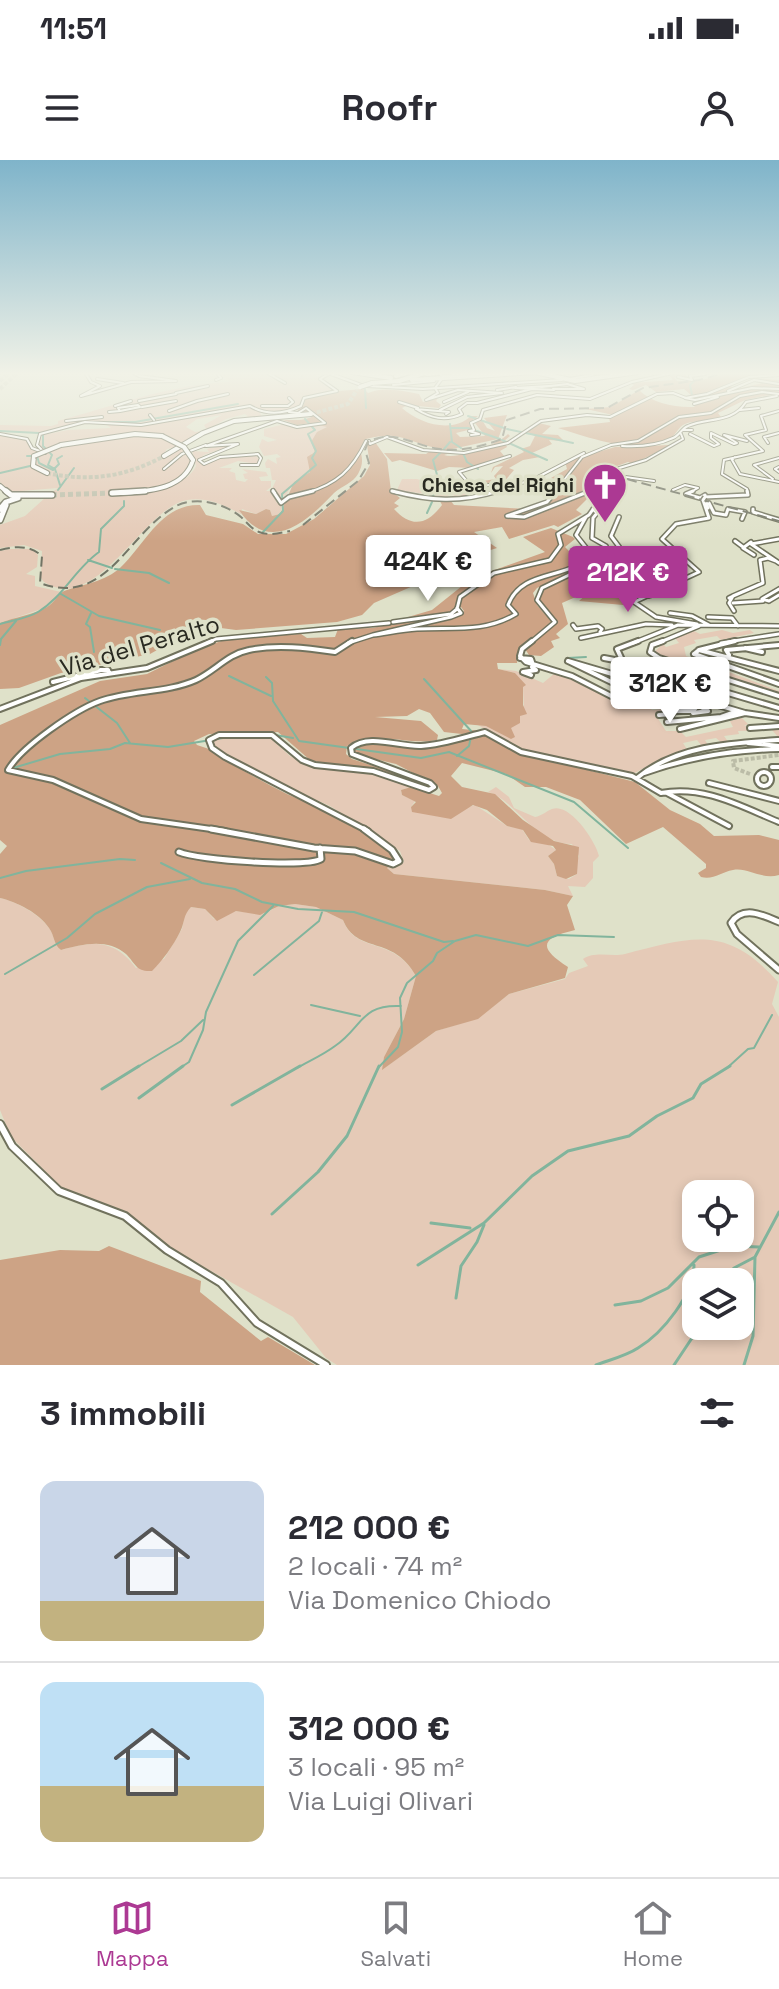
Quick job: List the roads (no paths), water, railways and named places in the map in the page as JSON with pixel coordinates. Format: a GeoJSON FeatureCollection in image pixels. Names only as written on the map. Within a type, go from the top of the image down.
{"type":"FeatureCollection","features":[{"type":"Feature","properties":{"kind":"highway"},"geometry":{"type":"LineString","coordinates":[[164,456],[215,428]]}},
{"type":"Feature","properties":{"kind":"highway"},"geometry":{"type":"LineString","coordinates":[[190,441],[228,428]]}},
{"type":"Feature","properties":{"kind":"highway"},"geometry":{"type":"LineString","coordinates":[[47,473],[33,466],[34,456],[61,445],[135,434],[162,436],[184,447],[193,460],[189,472],[172,483],[148,490],[112,493]]}},
{"type":"Feature","properties":{"kind":"highway"},"geometry":{"type":"LineString","coordinates":[[0,486],[7,494],[27,497]]}},
{"type":"Feature","properties":{"kind":"highway"},"geometry":{"type":"LineString","coordinates":[[0,497],[52,495]]}},
{"type":"Feature","properties":{"kind":"highway"},"geometry":{"type":"LineString","coordinates":[[0,509],[8,501],[27,497]]}},
{"type":"Feature","properties":{"kind":"highway"},"geometry":{"type":"LineString","coordinates":[[0,520],[7,504],[27,497]]}},
{"type":"Feature","properties":{"kind":"street"},"geometry":{"type":"LineString","coordinates":[[0,434],[26,439],[32,448],[46,453],[37,445],[39,434],[59,428]]}},
{"type":"Feature","properties":{"kind":"street"},"geometry":{"type":"LineString","coordinates":[[164,469],[182,454],[257,428]]}},
{"type":"Feature","properties":{"kind":"street"},"geometry":{"type":"LineString","coordinates":[[471,435],[479,434],[469,431],[473,428]]}},
{"type":"Feature","properties":{"kind":"street"},"geometry":{"type":"LineString","coordinates":[[273,490],[279,502],[344,478],[368,441],[370,444],[387,437],[423,450],[464,453],[508,443],[530,428]]}},
{"type":"Feature","properties":{"kind":"street"},"geometry":{"type":"LineString","coordinates":[[660,428],[638,441],[608,446],[578,459],[547,502],[507,516],[518,518],[538,512],[601,486],[616,469],[637,464],[683,439],[682,432]]}},
{"type":"Feature","properties":{"kind":"street"},"geometry":{"type":"LineString","coordinates":[[608,446],[638,447],[659,443],[689,428]]}},
{"type":"Feature","properties":{"kind":"street"},"geometry":{"type":"LineString","coordinates":[[748,440],[746,434],[767,428]]}},
{"type":"Feature","properties":{"kind":"street"},"geometry":{"type":"LineString","coordinates":[[673,490],[680,485],[689,485],[698,488],[686,494],[699,498],[750,497],[747,489],[722,474],[725,458],[763,450],[748,440],[725,434],[737,443],[711,433],[711,438],[719,444],[716,446],[691,432],[682,432]]}},
{"type":"Feature","properties":{"kind":"street"},"geometry":{"type":"LineString","coordinates":[[768,443],[765,437],[779,436]]}},
{"type":"Feature","properties":{"kind":"street"},"geometry":{"type":"LineString","coordinates":[[215,443],[206,447],[238,444],[200,458],[201,463],[230,456],[258,454],[261,458],[258,465],[241,465]]}},
{"type":"Feature","properties":{"kind":"street"},"geometry":{"type":"LineString","coordinates":[[392,491],[432,501],[468,499],[533,480],[571,457],[602,449]]}},
{"type":"Feature","properties":{"kind":"street"},"geometry":{"type":"LineString","coordinates":[[744,454],[732,458],[740,474],[779,482]]}},
{"type":"Feature","properties":{"kind":"street"},"geometry":{"type":"LineString","coordinates":[[510,456],[459,473],[470,486],[476,487],[533,480]]}},
{"type":"Feature","properties":{"kind":"street"},"geometry":{"type":"LineString","coordinates":[[779,458],[754,465],[767,477],[779,482]]}},
{"type":"Feature","properties":{"kind":"street"},"geometry":{"type":"LineString","coordinates":[[610,476],[654,481]]}},
{"type":"Feature","properties":{"kind":"street"},"geometry":{"type":"LineString","coordinates":[[610,476],[611,484],[576,535],[595,559],[590,565],[542,588],[537,600],[555,622],[522,649],[520,658],[572,676],[622,701],[635,699],[632,692]]}},
{"type":"Feature","properties":{"kind":"street"},"geometry":{"type":"LineString","coordinates":[[699,626],[652,615],[634,602],[699,572],[662,538],[667,529],[677,523],[708,518],[706,498]]}},
{"type":"Feature","properties":{"kind":"street"},"geometry":{"type":"LineString","coordinates":[[705,508],[709,503],[714,513],[726,515],[728,509],[745,512],[742,519]]}},
{"type":"Feature","properties":{"kind":"street"},"geometry":{"type":"LineString","coordinates":[[593,509],[597,513],[593,518],[592,538],[606,548],[610,559],[623,554],[631,558]]}},
{"type":"Feature","properties":{"kind":"street"},"geometry":{"type":"LineString","coordinates":[[753,509],[751,512],[779,520]]}},
{"type":"Feature","properties":{"kind":"street"},"geometry":{"type":"LineString","coordinates":[[586,517],[561,532],[561,545],[553,558],[494,573],[460,597],[457,608],[461,609],[461,613],[449,619],[419,622],[351,641],[335,652],[299,647],[248,650],[217,664],[196,680],[99,701],[45,733],[8,770],[53,780],[149,823],[355,851],[393,864],[400,859],[396,851],[350,819],[225,757],[212,748],[209,740],[219,735],[272,735],[286,750],[313,765],[373,771],[433,789],[430,783],[411,774],[352,754],[351,748],[360,742],[422,746],[483,732],[521,752],[640,776],[659,793],[688,789],[705,792],[779,822]]}},
{"type":"Feature","properties":{"kind":"street"},"geometry":{"type":"LineString","coordinates":[[619,517],[611,536],[628,565]]}},
{"type":"Feature","properties":{"kind":"street"},"geometry":{"type":"LineString","coordinates":[[743,547],[751,542],[779,539]]}},
{"type":"Feature","properties":{"kind":"street"},"geometry":{"type":"LineString","coordinates":[[735,541],[754,555]]}},
{"type":"Feature","properties":{"kind":"street"},"geometry":{"type":"LineString","coordinates":[[751,542],[777,562]]}},
{"type":"Feature","properties":{"kind":"street"},"geometry":{"type":"LineString","coordinates":[[373,635],[420,629],[474,631],[493,625],[516,614],[508,605],[509,600],[523,584],[587,562],[593,554]]}},
{"type":"Feature","properties":{"kind":"street"},"geometry":{"type":"LineString","coordinates":[[734,611],[729,603],[731,597],[763,583],[760,560],[769,558],[777,562]]}},
{"type":"Feature","properties":{"kind":"street"},"geometry":{"type":"LineString","coordinates":[[763,601],[779,589]]}},
{"type":"Feature","properties":{"kind":"street"},"geometry":{"type":"LineString","coordinates":[[642,597],[662,592]]}},
{"type":"Feature","properties":{"kind":"street"},"geometry":{"type":"LineString","coordinates":[[769,601],[779,595]]}},
{"type":"Feature","properties":{"kind":"street"},"geometry":{"type":"LineString","coordinates":[[733,603],[779,602]]}},
{"type":"Feature","properties":{"kind":"street","name":"Via del Peralto"},"geometry":{"type":"LineString","coordinates":[[0,709],[81,678],[147,668],[216,639],[391,623],[447,615],[457,608]]}},
{"type":"Feature","properties":{"kind":"street"},"geometry":{"type":"LineString","coordinates":[[670,613],[692,616],[710,626]]}},
{"type":"Feature","properties":{"kind":"street"},"geometry":{"type":"LineString","coordinates":[[708,617],[732,618],[738,626]]}},
{"type":"Feature","properties":{"kind":"street"},"geometry":{"type":"LineString","coordinates":[[587,636],[646,624],[779,626]]}},
{"type":"Feature","properties":{"kind":"street"},"geometry":{"type":"LineString","coordinates":[[573,625],[576,629],[598,626],[602,629],[581,638]]}},
{"type":"Feature","properties":{"kind":"street"},"geometry":{"type":"LineString","coordinates":[[620,661],[618,647],[678,625]]}},
{"type":"Feature","properties":{"kind":"street"},"geometry":{"type":"LineString","coordinates":[[699,626],[652,645],[649,651],[659,658],[779,696]]}},
{"type":"Feature","properties":{"kind":"street"},"geometry":{"type":"LineString","coordinates":[[779,634],[713,644],[693,653],[779,684]]}},
{"type":"Feature","properties":{"kind":"street"},"geometry":{"type":"LineString","coordinates":[[757,665],[725,652],[739,647],[779,645]]}},
{"type":"Feature","properties":{"kind":"street"},"geometry":{"type":"LineString","coordinates":[[739,647],[762,652]]}},
{"type":"Feature","properties":{"kind":"street"},"geometry":{"type":"LineString","coordinates":[[699,650],[779,671]]}},
{"type":"Feature","properties":{"kind":"street"},"geometry":{"type":"LineString","coordinates":[[604,658],[779,708]]}},
{"type":"Feature","properties":{"kind":"street"},"geometry":{"type":"LineString","coordinates":[[703,699],[693,711],[669,711],[666,702],[632,692],[567,662],[572,661],[703,699],[745,713],[779,718]]}},
{"type":"Feature","properties":{"kind":"street"},"geometry":{"type":"LineString","coordinates":[[531,664],[536,670],[523,672],[531,675]]}},
{"type":"Feature","properties":{"kind":"street"},"geometry":{"type":"LineString","coordinates":[[53,682],[101,670],[108,670],[109,673]]}},
{"type":"Feature","properties":{"kind":"street"},"geometry":{"type":"LineString","coordinates":[[646,695],[643,699],[647,703]]}},
{"type":"Feature","properties":{"kind":"street"},"geometry":{"type":"LineString","coordinates":[[677,711],[674,706],[681,702]]}},
{"type":"Feature","properties":{"kind":"street"},"geometry":{"type":"LineString","coordinates":[[659,715],[708,711],[699,706]]}},
{"type":"Feature","properties":{"kind":"street"},"geometry":{"type":"LineString","coordinates":[[667,722],[721,717],[738,711]]}},
{"type":"Feature","properties":{"kind":"street"},"geometry":{"type":"LineString","coordinates":[[680,729],[745,713]]}},
{"type":"Feature","properties":{"kind":"street"},"geometry":{"type":"LineString","coordinates":[[750,728],[779,726]]}},
{"type":"Feature","properties":{"kind":"street"},"geometry":{"type":"LineString","coordinates":[[640,776],[671,757],[745,742],[779,745]]}},
{"type":"Feature","properties":{"kind":"street"},"geometry":{"type":"LineString","coordinates":[[640,776],[686,758],[779,745]]}},
{"type":"Feature","properties":{"kind":"street"},"geometry":{"type":"LineString","coordinates":[[772,767],[779,767]]}},
{"type":"Feature","properties":{"kind":"street"},"geometry":{"type":"LineString","coordinates":[[753,774],[766,774],[774,783],[757,781],[753,774]]}},
{"type":"Feature","properties":{"kind":"street"},"geometry":{"type":"LineString","coordinates":[[709,783],[779,801]]}},
{"type":"Feature","properties":{"kind":"street"},"geometry":{"type":"LineString","coordinates":[[666,793],[729,826]]}},
{"type":"Feature","properties":{"kind":"street"},"geometry":{"type":"LineString","coordinates":[[179,852],[192,857],[258,860],[285,866],[321,859],[320,848]]}},
{"type":"Feature","properties":{"kind":"street"},"geometry":{"type":"LineString","coordinates":[[779,922],[748,912],[737,915],[731,923],[737,934],[754,945],[779,970]]}},
{"type":"Feature","properties":{"kind":"street"},"geometry":{"type":"LineString","coordinates":[[0,1124],[12,1146],[59,1191],[125,1216],[167,1250],[221,1283],[257,1323],[326,1365]]}},
{"type":"Feature","properties":{"kind":"waterway"},"geometry":{"type":"LineString","coordinates":[[263,532],[283,511],[282,494],[316,465],[312,458],[316,451],[308,434],[313,428]]}},
{"type":"Feature","properties":{"kind":"waterway"},"geometry":{"type":"LineString","coordinates":[[450,428],[452,442],[461,448]]}},
{"type":"Feature","properties":{"kind":"waterway"},"geometry":{"type":"LineString","coordinates":[[469,428],[500,439]]}},
{"type":"Feature","properties":{"kind":"waterway"},"geometry":{"type":"LineString","coordinates":[[507,429],[573,443]]}},
{"type":"Feature","properties":{"kind":"waterway"},"geometry":{"type":"LineString","coordinates":[[0,431],[39,433]]}},
{"type":"Feature","properties":{"kind":"waterway"},"geometry":{"type":"LineString","coordinates":[[43,435],[43,446],[52,455],[48,465],[54,469]]}},
{"type":"Feature","properties":{"kind":"waterway"},"geometry":{"type":"LineString","coordinates":[[502,440],[547,460]]}},
{"type":"Feature","properties":{"kind":"waterway"},"geometry":{"type":"LineString","coordinates":[[444,449],[450,442]]}},
{"type":"Feature","properties":{"kind":"waterway"},"geometry":{"type":"LineString","coordinates":[[433,496],[440,486],[433,460],[443,450]]}},
{"type":"Feature","properties":{"kind":"waterway"},"geometry":{"type":"LineString","coordinates":[[463,453],[467,462],[478,469]]}},
{"type":"Feature","properties":{"kind":"waterway"},"geometry":{"type":"LineString","coordinates":[[27,456],[37,456],[39,463],[54,469]]}},
{"type":"Feature","properties":{"kind":"waterway"},"geometry":{"type":"LineString","coordinates":[[54,469],[59,464],[57,459],[62,456]]}},
{"type":"Feature","properties":{"kind":"waterway"},"geometry":{"type":"LineString","coordinates":[[0,473],[30,466]]}},
{"type":"Feature","properties":{"kind":"waterway"},"geometry":{"type":"LineString","coordinates":[[58,490],[74,468]]}},
{"type":"Feature","properties":{"kind":"waterway"},"geometry":{"type":"LineString","coordinates":[[54,469],[60,485]]}},
{"type":"Feature","properties":{"kind":"waterway"},"geometry":{"type":"LineString","coordinates":[[89,560],[99,552],[101,529],[124,506],[124,501]]}},
{"type":"Feature","properties":{"kind":"waterway"},"geometry":{"type":"LineString","coordinates":[[427,513],[432,502]]}},
{"type":"Feature","properties":{"kind":"waterway"},"geometry":{"type":"LineString","coordinates":[[0,624],[24,618],[47,606],[89,560]]}},
{"type":"Feature","properties":{"kind":"waterway"},"geometry":{"type":"LineString","coordinates":[[89,560],[112,568]]}},
{"type":"Feature","properties":{"kind":"waterway"},"geometry":{"type":"LineString","coordinates":[[115,569],[149,573],[169,583]]}},
{"type":"Feature","properties":{"kind":"waterway"},"geometry":{"type":"LineString","coordinates":[[61,594],[99,616],[160,630]]}},
{"type":"Feature","properties":{"kind":"waterway"},"geometry":{"type":"LineString","coordinates":[[91,613],[86,624],[90,627],[94,652]]}},
{"type":"Feature","properties":{"kind":"waterway"},"geometry":{"type":"LineString","coordinates":[[0,645],[1,639],[16,621]]}},
{"type":"Feature","properties":{"kind":"waterway"},"geometry":{"type":"LineString","coordinates":[[568,658],[586,657]]}},
{"type":"Feature","properties":{"kind":"waterway"},"geometry":{"type":"LineString","coordinates":[[229,676],[271,696]]}},
{"type":"Feature","properties":{"kind":"waterway"},"geometry":{"type":"LineString","coordinates":[[266,677],[272,683],[273,701],[299,741],[421,758],[449,752],[458,755]]}},
{"type":"Feature","properties":{"kind":"waterway"},"geometry":{"type":"LineString","coordinates":[[424,679],[472,732],[469,746],[458,755]]}},
{"type":"Feature","properties":{"kind":"waterway"},"geometry":{"type":"LineString","coordinates":[[85,698],[117,723],[130,743]]}},
{"type":"Feature","properties":{"kind":"waterway"},"geometry":{"type":"LineString","coordinates":[[275,735],[293,738]]}},
{"type":"Feature","properties":{"kind":"waterway"},"geometry":{"type":"LineString","coordinates":[[13,768],[60,754],[110,749],[125,743],[168,747],[229,737]]}},
{"type":"Feature","properties":{"kind":"waterway"},"geometry":{"type":"LineString","coordinates":[[458,755],[574,802],[628,848]]}},
{"type":"Feature","properties":{"kind":"waterway"},"geometry":{"type":"LineString","coordinates":[[0,878],[26,871],[120,859],[135,860]]}},
{"type":"Feature","properties":{"kind":"waterway"},"geometry":{"type":"LineString","coordinates":[[161,863],[202,883],[235,889],[262,902],[298,909],[354,912],[444,942],[453,941]]}},
{"type":"Feature","properties":{"kind":"waterway"},"geometry":{"type":"LineString","coordinates":[[5,974],[67,938],[95,914],[147,887],[190,879]]}},
{"type":"Feature","properties":{"kind":"waterway"},"geometry":{"type":"LineString","coordinates":[[183,1066],[189,1062],[203,1030],[206,1012],[238,941],[273,906]]}},
{"type":"Feature","properties":{"kind":"waterway"},"geometry":{"type":"LineString","coordinates":[[254,975],[319,921],[322,912]]}},
{"type":"Feature","properties":{"kind":"waterway"},"geometry":{"type":"LineString","coordinates":[[400,1006],[400,998],[407,983],[433,961],[437,953],[455,941],[476,935],[528,946],[558,935],[614,937]]}},
{"type":"Feature","properties":{"kind":"waterway"},"geometry":{"type":"LineString","coordinates":[[311,1005],[360,1016]]}},
{"type":"Feature","properties":{"kind":"waterway"},"geometry":{"type":"LineString","coordinates":[[297,1068],[335,1046],[369,1013],[388,1006],[400,1006]]}},
{"type":"Feature","properties":{"kind":"waterway"},"geometry":{"type":"LineString","coordinates":[[378,1068],[398,1047],[402,1032],[400,1006]]}},
{"type":"Feature","properties":{"kind":"waterway"},"geometry":{"type":"LineString","coordinates":[[727,1068],[748,1049],[754,1048],[772,1015]]}},
{"type":"Feature","properties":{"kind":"waterway"},"geometry":{"type":"LineString","coordinates":[[136,1068],[181,1041],[203,1020]]}},
{"type":"Feature","properties":{"kind":"waterway"},"geometry":{"type":"LineString","coordinates":[[102,1089],[139,1066]]}},
{"type":"Feature","properties":{"kind":"waterway"},"geometry":{"type":"LineString","coordinates":[[139,1098],[183,1066]]}},
{"type":"Feature","properties":{"kind":"waterway"},"geometry":{"type":"LineString","coordinates":[[232,1105],[300,1066]]}},
{"type":"Feature","properties":{"kind":"waterway"},"geometry":{"type":"LineString","coordinates":[[272,1214],[318,1172],[347,1136],[378,1068]]}},
{"type":"Feature","properties":{"kind":"waterway"},"geometry":{"type":"LineString","coordinates":[[418,1265],[484,1223],[532,1176],[568,1151],[629,1136],[657,1116],[693,1098],[701,1084],[727,1068]]}},
{"type":"Feature","properties":{"kind":"waterway"},"geometry":{"type":"LineString","coordinates":[[755,1257],[779,1212]]}},
{"type":"Feature","properties":{"kind":"waterway"},"geometry":{"type":"LineString","coordinates":[[431,1223],[470,1228]]}},
{"type":"Feature","properties":{"kind":"waterway"},"geometry":{"type":"LineString","coordinates":[[456,1298],[461,1266],[484,1225]]}},
{"type":"Feature","properties":{"kind":"waterway"},"geometry":{"type":"LineString","coordinates":[[615,1305],[641,1301],[668,1288],[699,1257],[733,1246],[759,1247]]}},
{"type":"Feature","properties":{"kind":"waterway"},"geometry":{"type":"LineString","coordinates":[[734,1268],[755,1257]]}},
{"type":"Feature","properties":{"kind":"waterway"},"geometry":{"type":"LineString","coordinates":[[744,1365],[753,1336],[755,1257]]}},
{"type":"Feature","properties":{"kind":"waterway"},"geometry":{"type":"LineString","coordinates":[[596,1365],[633,1351],[667,1323],[689,1288],[694,1265]]}},
{"type":"Feature","properties":{"kind":"waterway"},"geometry":{"type":"LineString","coordinates":[[674,1365],[691,1340]]}},
{"type":"Feature","properties":{"kind":"tunnel"},"geometry":{"type":"LineString","coordinates":[[47,473],[78,477],[107,476],[136,469],[164,456]]}},
{"type":"Feature","properties":{"kind":"tunnel"},"geometry":{"type":"LineString","coordinates":[[52,495],[112,493]]}},
{"type":"Feature","properties":{"kind":"tunnel"},"geometry":{"type":"LineString","coordinates":[[750,774],[734,768],[733,761],[779,755]]}},
{"type":"Feature","properties":{"kind":"railway"},"geometry":{"type":"LineString","coordinates":[[303,525],[358,481],[369,463],[365,450],[368,442],[395,437],[456,450],[502,439],[505,428]]}},
{"type":"Feature","properties":{"kind":"railway"},"geometry":{"type":"LineString","coordinates":[[627,479],[779,521]]}},
{"type":"Feature","properties":{"kind":"railway"},"geometry":{"type":"LineString","coordinates":[[0,550],[22,547],[37,552],[42,556],[40,583],[63,588],[83,585],[100,577],[159,518],[184,503],[201,501],[218,505],[234,512],[263,533],[290,531]]}},
{"type":"Feature","properties":{"kind":"place","name":"Chiesa del Righi"},"geometry":{"type":"Point","coordinates":[605,524]}}]}
